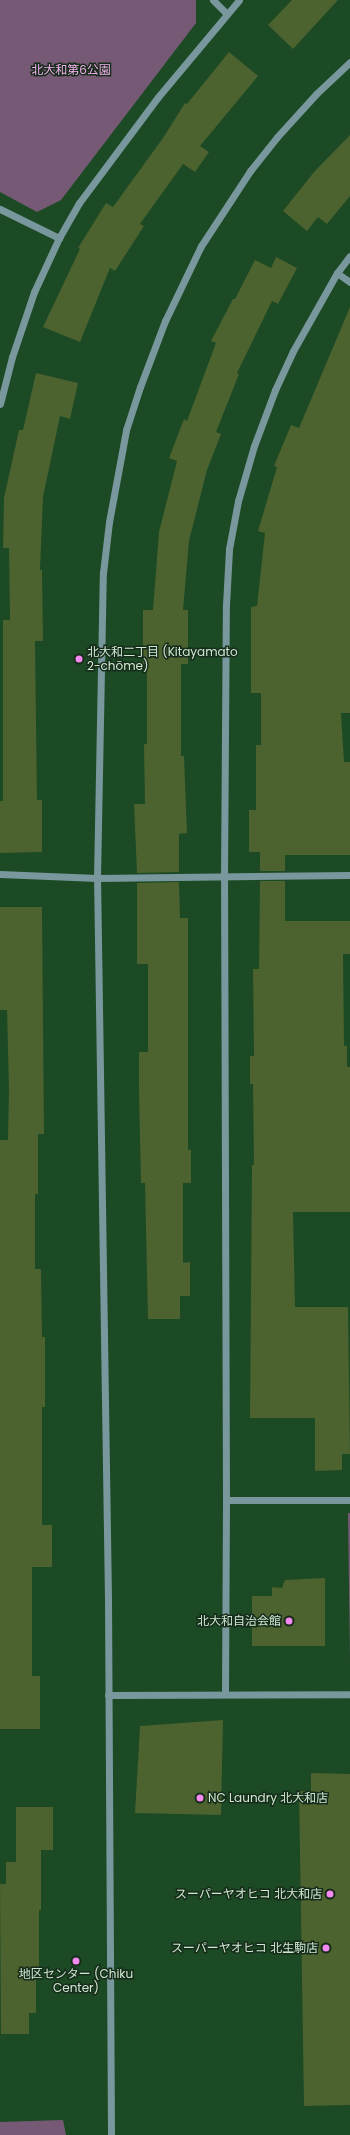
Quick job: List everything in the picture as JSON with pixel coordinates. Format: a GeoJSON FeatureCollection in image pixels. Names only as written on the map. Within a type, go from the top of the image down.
{"type":"FeatureCollection","features":[{"type":"Feature","properties":{"kind":"street"},"geometry":{"type":"LineString","coordinates":[[213,0],[226,14]]}},
{"type":"Feature","properties":{"kind":"street"},"geometry":{"type":"LineString","coordinates":[[0,404],[1,391],[21,325],[59,238],[79,203],[158,97],[238,0]]}},
{"type":"Feature","properties":{"kind":"street"},"geometry":{"type":"LineString","coordinates":[[111,2135],[108,1599],[97,878],[103,573],[109,522],[126,430],[152,353],[201,246],[250,171],[277,137],[350,62]]}},
{"type":"Feature","properties":{"kind":"street"},"geometry":{"type":"LineString","coordinates":[[0,209],[59,238]]}},
{"type":"Feature","properties":{"kind":"street"},"geometry":{"type":"LineString","coordinates":[[225,1694],[226,1500],[224,877],[226,605],[229,549],[238,501],[254,446],[275,390],[293,351],[337,273],[350,256]]}},
{"type":"Feature","properties":{"kind":"street"},"geometry":{"type":"LineString","coordinates":[[337,273],[350,282]]}},
{"type":"Feature","properties":{"kind":"street"},"geometry":{"type":"LineString","coordinates":[[0,874],[97,878],[350,875]]}},
{"type":"Feature","properties":{"kind":"street"},"geometry":{"type":"LineString","coordinates":[[226,1500],[350,1500]]}},
{"type":"Feature","properties":{"kind":"street"},"geometry":{"type":"LineString","coordinates":[[108,1695],[350,1694]]}},
{"type":"Feature","properties":{"kind":"green space","name":"北大和第6公園"},"geometry":{"type":"Polygon","coordinates":[[[0,0],[196,0],[196,23],[61,200],[37,212],[0,192],[0,0]]]}},
{"type":"Feature","properties":{"kind":"green space"},"geometry":{"type":"Polygon","coordinates":[[[348,1513],[350,1513],[350,1660],[348,1513]]]}},
{"type":"Feature","properties":{"kind":"green space"},"geometry":{"type":"Polygon","coordinates":[[[63,2120],[66,2135],[0,2135],[0,2122],[63,2120]]]}},
{"type":"Feature","properties":{"kind":"building"},"geometry":{"type":"Polygon","coordinates":[[[292,0],[338,0],[293,49],[268,25],[292,0]]]}},
{"type":"Feature","properties":{"kind":"building"},"geometry":{"type":"Polygon","coordinates":[[[229,52],[258,76],[200,146],[209,152],[195,172],[183,164],[140,224],[144,226],[115,271],[110,268],[80,342],[43,327],[80,249],[78,248],[106,203],[113,207],[163,138],[185,103],[187,104],[229,52]]]}},
{"type":"Feature","properties":{"kind":"building"},"geometry":{"type":"Polygon","coordinates":[[[350,135],[350,196],[327,224],[318,217],[307,231],[283,211],[314,172],[350,135]]]}},
{"type":"Feature","properties":{"kind":"building"},"geometry":{"type":"Polygon","coordinates":[[[276,257],[297,268],[278,304],[272,301],[237,373],[239,374],[216,432],[221,434],[207,470],[189,541],[183,610],[188,610],[188,664],[181,664],[181,756],[184,756],[187,833],[179,834],[179,872],[137,873],[134,804],[145,804],[144,744],[147,744],[147,664],[143,664],[143,610],[153,610],[159,532],[177,461],[169,458],[184,419],[187,421],[216,343],[211,341],[233,299],[235,299],[255,260],[271,268],[276,257]]]}},
{"type":"Feature","properties":{"kind":"building"},"geometry":{"type":"Polygon","coordinates":[[[350,307],[350,713],[341,713],[344,762],[350,762],[350,855],[285,855],[285,871],[260,871],[260,852],[249,852],[249,810],[256,810],[256,745],[261,745],[261,693],[251,693],[251,607],[257,606],[265,533],[258,531],[277,467],[274,466],[291,425],[299,428],[350,307]]]}},
{"type":"Feature","properties":{"kind":"building"},"geometry":{"type":"Polygon","coordinates":[[[36,373],[78,383],[70,419],[60,416],[43,497],[40,570],[42,570],[43,641],[35,641],[37,800],[42,800],[42,852],[0,853],[0,801],[3,801],[3,620],[10,620],[9,548],[3,548],[4,498],[19,430],[23,430],[36,373]]]}},
{"type":"Feature","properties":{"kind":"building"},"geometry":{"type":"Polygon","coordinates":[[[260,881],[285,881],[285,921],[350,921],[350,954],[343,954],[344,1046],[347,1046],[347,1067],[350,1067],[350,1212],[293,1212],[295,1307],[348,1307],[350,1454],[342,1454],[342,1470],[315,1471],[315,1418],[250,1418],[252,1165],[254,1165],[253,1084],[250,1084],[250,1056],[254,1056],[253,969],[259,969],[260,881]]]}},
{"type":"Feature","properties":{"kind":"building"},"geometry":{"type":"Polygon","coordinates":[[[179,882],[180,918],[188,918],[188,1150],[191,1150],[191,1183],[183,1183],[183,1263],[190,1262],[190,1296],[180,1296],[180,1319],[148,1319],[145,1183],[141,1183],[139,1052],[148,1052],[148,964],[137,964],[137,883],[179,882]]]}},
{"type":"Feature","properties":{"kind":"building"},"geometry":{"type":"Polygon","coordinates":[[[0,907],[42,907],[44,1134],[38,1134],[38,1194],[35,1194],[35,1269],[41,1269],[42,1337],[45,1337],[45,1407],[42,1407],[42,1525],[52,1525],[52,1567],[32,1567],[32,1676],[40,1676],[40,1729],[0,1729],[0,1140],[8,1140],[9,1089],[7,1010],[0,1010],[0,907]]]}},
{"type":"Feature","properties":{"kind":"building","name":"北大和自治会館"},"geometry":{"type":"Polygon","coordinates":[[[325,1578],[325,1646],[252,1646],[252,1596],[272,1596],[272,1587],[282,1588],[285,1580],[325,1578]]]}},
{"type":"Feature","properties":{"kind":"building"},"geometry":{"type":"Polygon","coordinates":[[[223,1720],[221,1815],[135,1813],[140,1726],[223,1720]]]}},
{"type":"Feature","properties":{"kind":"building","name":"スーパーヤオヒコ 北生駒店"},"geometry":{"type":"Polygon","coordinates":[[[311,1773],[350,1774],[350,2105],[304,2106],[299,1791],[311,1791],[311,1773]]]}},
{"type":"Feature","properties":{"kind":"building"},"geometry":{"type":"Polygon","coordinates":[[[16,1807],[53,1807],[53,1850],[41,1850],[41,1910],[39,1910],[39,1971],[36,1971],[36,2013],[29,2013],[29,2034],[1,2034],[0,1884],[6,1884],[6,1862],[16,1862],[16,1807]]]}},
{"type":"Feature","properties":{"kind":"place","name":"北大和二丁目 (Kitayamato 2-chōme)"},"geometry":{"type":"Point","coordinates":[79,659]}},
{"type":"Feature","properties":{"kind":"place","name":"北大和自治会館"},"geometry":{"type":"Point","coordinates":[289,1621]}},
{"type":"Feature","properties":{"kind":"place","name":"NC Laundry 北大和店"},"geometry":{"type":"Point","coordinates":[200,1798]}},
{"type":"Feature","properties":{"kind":"place","name":"スーパーヤオヒコ 北大和店"},"geometry":{"type":"Point","coordinates":[330,1894]}},
{"type":"Feature","properties":{"kind":"place","name":"スーパーヤオヒコ 北生駒店"},"geometry":{"type":"Point","coordinates":[326,1948]}},
{"type":"Feature","properties":{"kind":"place","name":"地区センター (Chiku Center)"},"geometry":{"type":"Point","coordinates":[76,1961]}}]}
